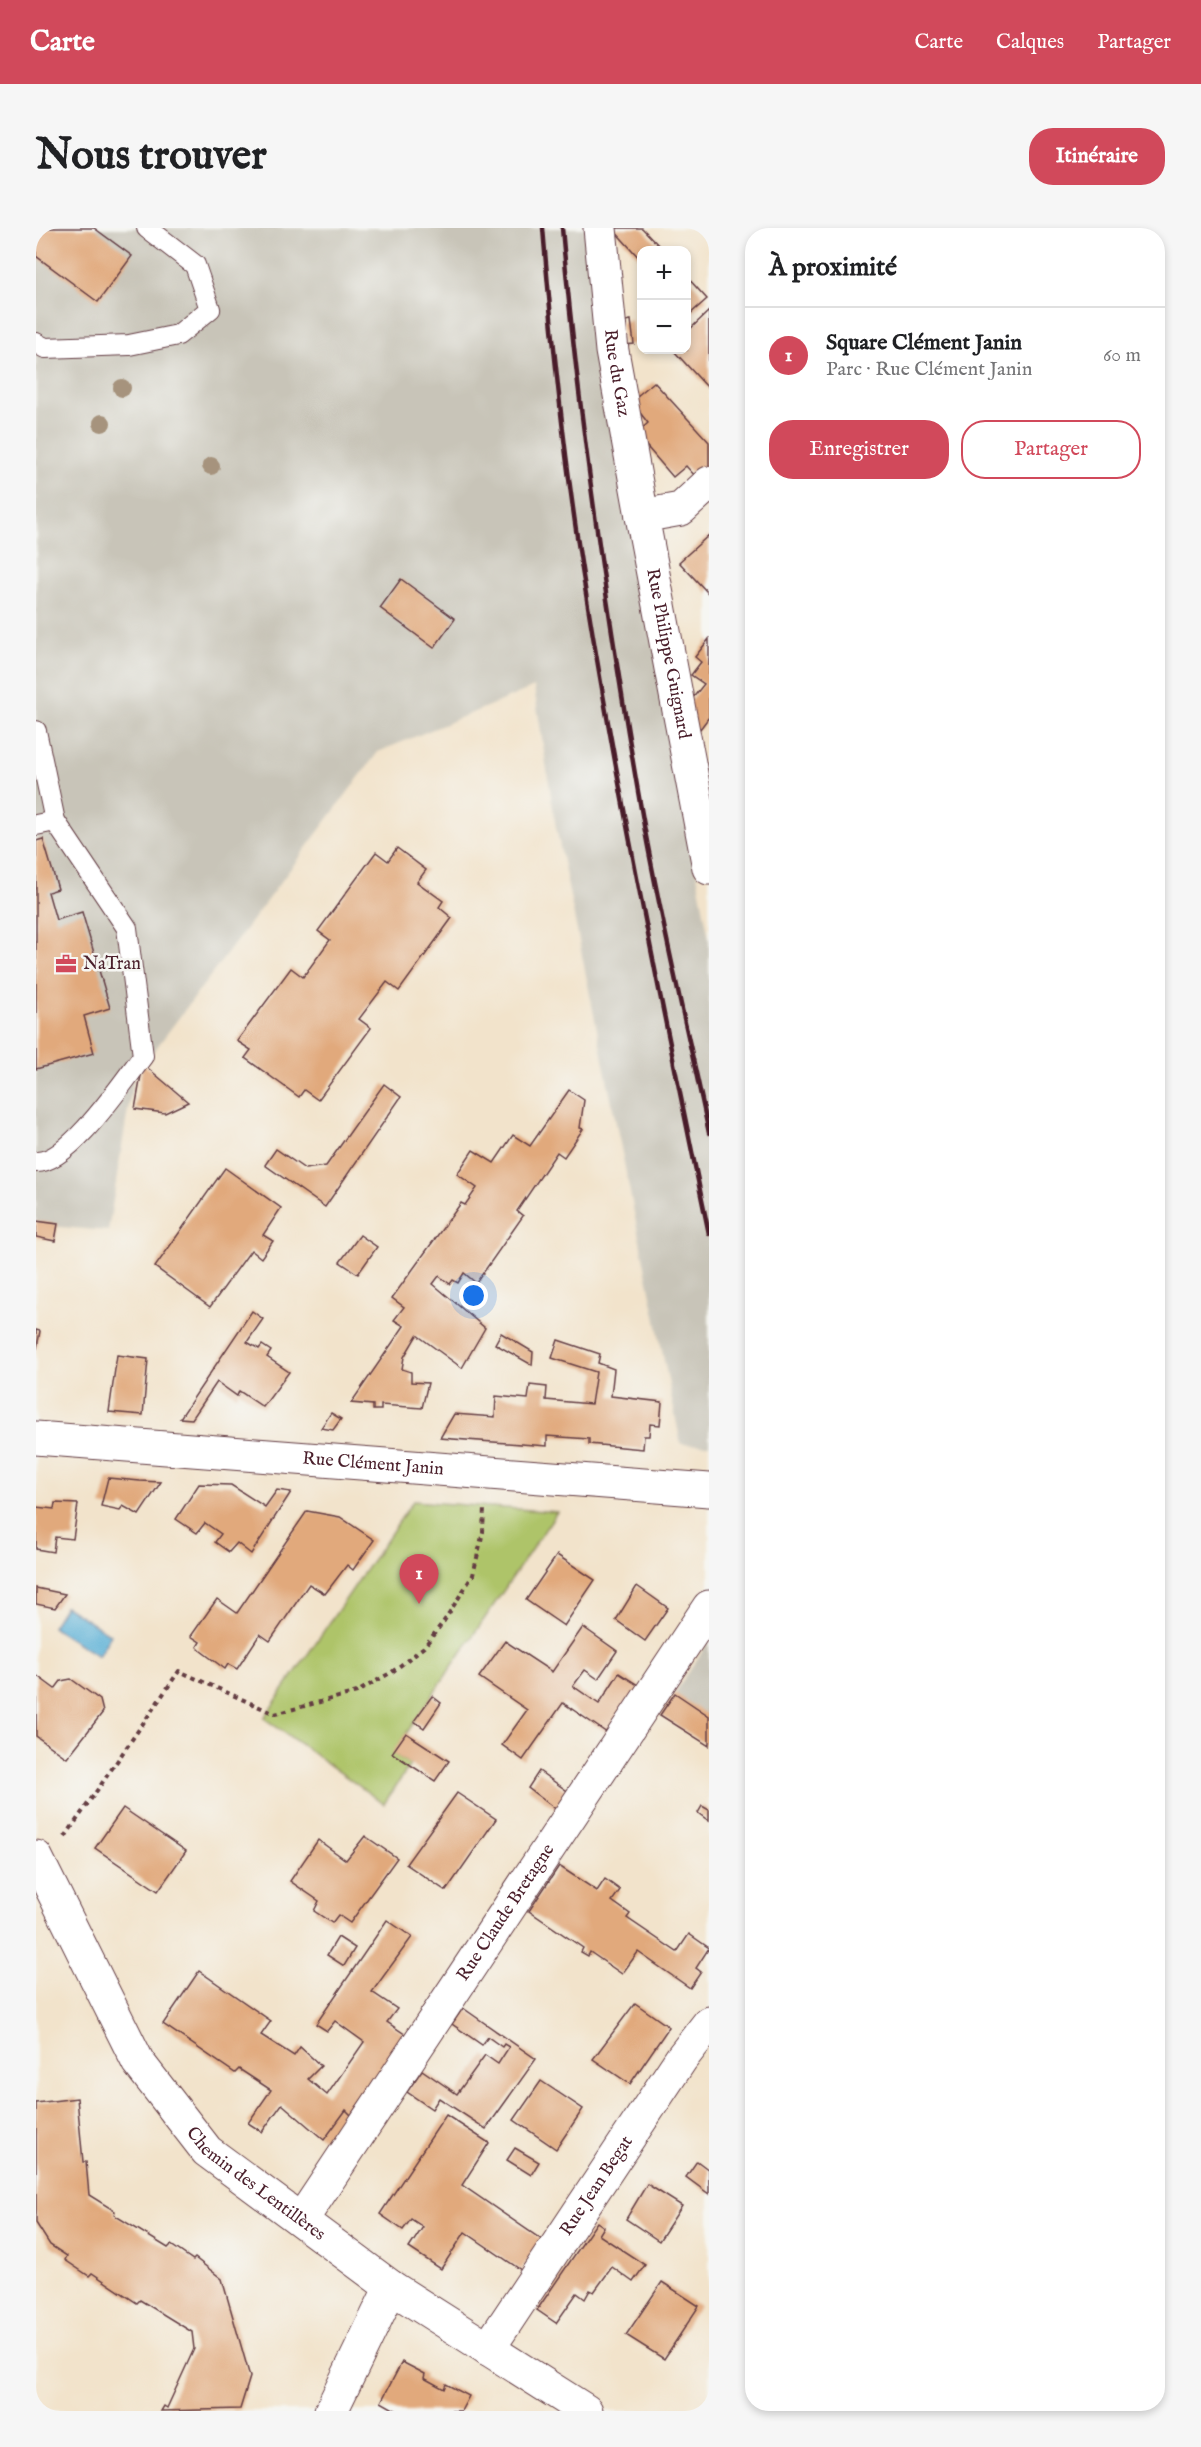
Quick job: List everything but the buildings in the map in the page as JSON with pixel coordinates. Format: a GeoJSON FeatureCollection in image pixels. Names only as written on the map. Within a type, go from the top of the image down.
{"type":"FeatureCollection","features":[{"type":"Feature","properties":{"kind":"street","name":"Rue du Gaz"},"geometry":{"type":"LineString","coordinates":[[600,228],[612,351],[642,516]]}},
{"type":"Feature","properties":{"kind":"street"},"geometry":{"type":"LineString","coordinates":[[642,516],[681,509],[709,483]]}},
{"type":"Feature","properties":{"kind":"street","name":"Rue Philippe Guignard"},"geometry":{"type":"LineString","coordinates":[[642,516],[709,868]]}},
{"type":"Feature","properties":{"kind":"street","name":"Rue Clément Janin"},"geometry":{"type":"LineString","coordinates":[[36,1438],[709,1490]]}},
{"type":"Feature","properties":{"kind":"street","name":"Rue Claude Bretagne"},"geometry":{"type":"LineString","coordinates":[[302,2219],[709,1607]]}},
{"type":"Feature","properties":{"kind":"street","name":"Chemin des Lentillères"},"geometry":{"type":"LineString","coordinates":[[39,1863],[138,2062],[207,2151],[391,2287],[586,2411]]}},
{"type":"Feature","properties":{"kind":"street","name":"Rue Jean Begat"},"geometry":{"type":"LineString","coordinates":[[488,2349],[681,2059],[709,2023]]}},
{"type":"Feature","properties":{"kind":"street"},"geometry":{"type":"LineString","coordinates":[[331,2411],[391,2287]]}},
{"type":"Feature","properties":{"kind":"lane"},"geometry":{"type":"LineString","coordinates":[[36,343],[45,348],[117,346],[178,336],[210,309],[195,265],[147,228]]}},
{"type":"Feature","properties":{"kind":"lane"},"geometry":{"type":"LineString","coordinates":[[36,731],[45,823],[127,928],[143,1056],[83,1133],[45,1162],[36,1162]]}},
{"type":"Feature","properties":{"kind":"path"},"geometry":{"type":"LineString","coordinates":[[39,1863],[179,1671],[275,1714],[357,1692],[392,1672],[424,1647],[444,1621],[473,1575],[483,1532],[487,1472]]}},
{"type":"Feature","properties":{"kind":"shaded area"},"geometry":{"type":"Polygon","coordinates":[[[36,228],[589,228],[599,352],[709,939],[709,1445],[681,1444],[556,827],[534,687],[378,752],[133,1079],[108,1231],[36,1225],[36,228]]]}},
{"type":"Feature","properties":{"kind":"shaded area"},"geometry":{"type":"Polygon","coordinates":[[[709,1641],[709,1716],[675,1693],[709,1641]]]}},
{"type":"Feature","properties":{"kind":"green space"},"geometry":{"type":"Polygon","coordinates":[[[413,1501],[557,1512],[393,1753],[410,1765],[384,1804],[264,1718],[413,1501]]]}},
{"type":"Feature","properties":{"kind":"water"},"geometry":{"type":"Polygon","coordinates":[[[65,1606],[111,1635],[98,1656],[52,1627],[65,1606]]]}},
{"type":"Feature","properties":{"kind":"railway"},"geometry":{"type":"LineString","coordinates":[[543,228],[561,412],[586,594],[629,835],[709,1234]]}},
{"type":"Feature","properties":{"kind":"railway"},"geometry":{"type":"LineString","coordinates":[[562,228],[585,445],[628,732],[656,886],[709,1133]]}},
{"type":"Feature","properties":{"kind":"place","name":"NaTran"},"geometry":{"type":"Point","coordinates":[66,964]}},
{"type":"Feature","properties":{"kind":"place","name":"Square Clément Janin"},"geometry":{"type":"Point","coordinates":[419,1604]}}]}
